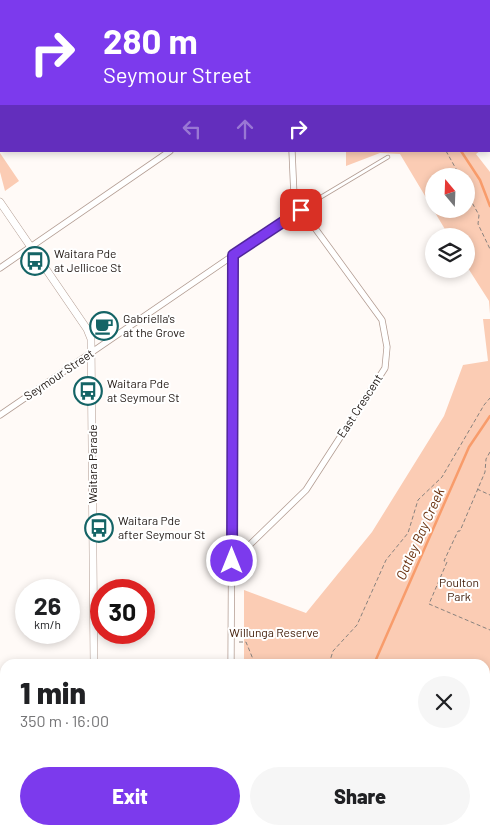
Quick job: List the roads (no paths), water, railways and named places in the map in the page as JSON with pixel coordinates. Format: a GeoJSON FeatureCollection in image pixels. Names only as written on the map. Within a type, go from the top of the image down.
{"type":"FeatureCollection","features":[{"type":"Feature","properties":{"kind":"street"},"geometry":{"type":"LineString","coordinates":[[0,268],[169,152]]}},
{"type":"Feature","properties":{"kind":"street","name":"East Crescent"},"geometry":{"type":"LineString","coordinates":[[232,561],[306,490],[385,368],[387,347],[382,320],[301,210],[294,196],[292,152]]}},
{"type":"Feature","properties":{"kind":"street","name":"Waitara Parade"},"geometry":{"type":"LineString","coordinates":[[0,202],[87,329],[91,339],[93,352],[94,659]]}},
{"type":"Feature","properties":{"kind":"street","name":"Seymour Street"},"geometry":{"type":"LineString","coordinates":[[0,415],[301,210]]}},
{"type":"Feature","properties":{"kind":"street"},"geometry":{"type":"LineString","coordinates":[[231,659],[233,255]]}},
{"type":"Feature","properties":{"kind":"lane","name":"Seymour Street"},"geometry":{"type":"LineString","coordinates":[[301,210],[367,168],[388,157]]}},
{"type":"Feature","properties":{"kind":"waterway","name":"Oatley Bay Creek"},"geometry":{"type":"LineString","coordinates":[[462,152],[480,180],[490,206]]}},
{"type":"Feature","properties":{"kind":"waterway","name":"Oatley Bay Creek"},"geometry":{"type":"LineString","coordinates":[[376,659],[469,447],[490,416]]}},
{"type":"Feature","properties":{"kind":"place","name":"Waitara Pde at Jellicoe St"},"geometry":{"type":"Point","coordinates":[35,261]}},
{"type":"Feature","properties":{"kind":"place","name":"Gabriella's at the Grove"},"geometry":{"type":"Point","coordinates":[104,326]}},
{"type":"Feature","properties":{"kind":"place","name":"Waitara Pde at Seymour St"},"geometry":{"type":"Point","coordinates":[88,391]}},
{"type":"Feature","properties":{"kind":"place","name":"Waitara Pde after Seymour St"},"geometry":{"type":"Point","coordinates":[99,528]}},
{"type":"Feature","properties":{"kind":"park label","name":"Poulton Park"},"geometry":{"type":"Point","coordinates":[459,590]}},
{"type":"Feature","properties":{"kind":"park label","name":"Willunga Reserve"},"geometry":{"type":"Point","coordinates":[274,633]}}]}
